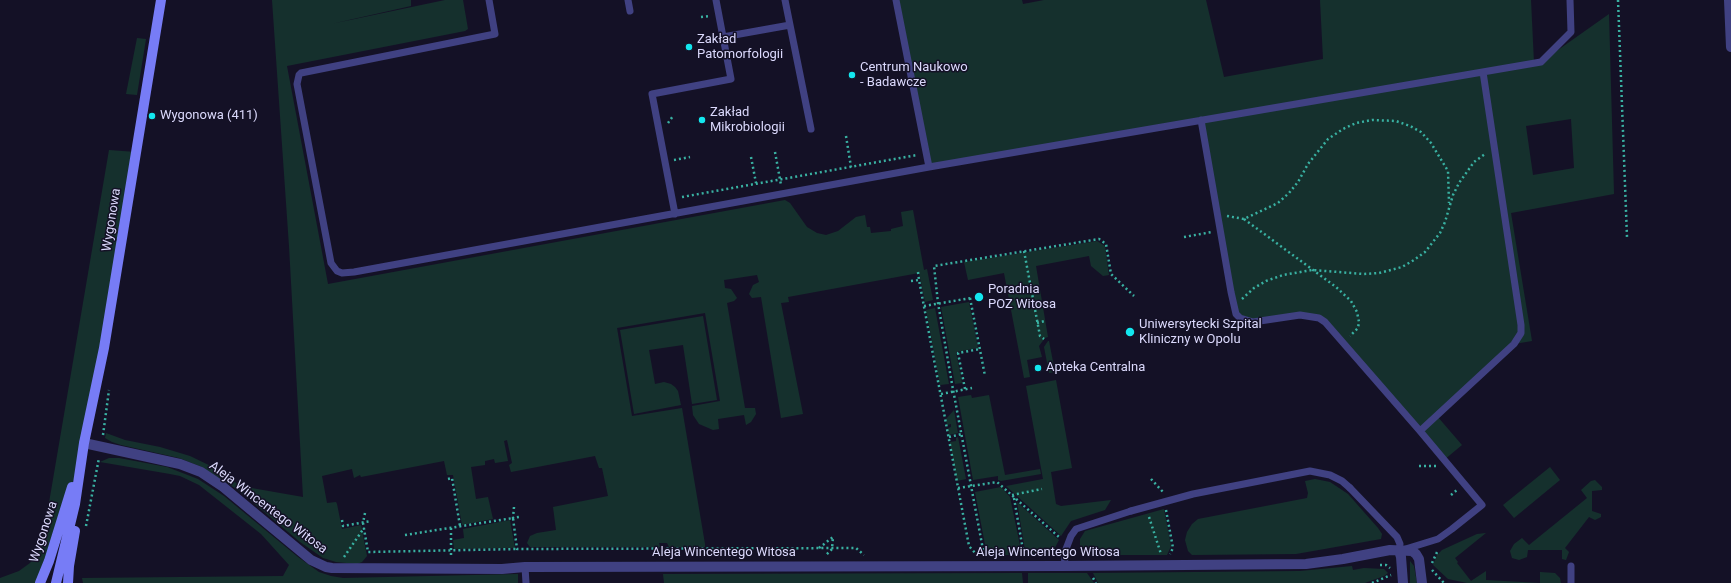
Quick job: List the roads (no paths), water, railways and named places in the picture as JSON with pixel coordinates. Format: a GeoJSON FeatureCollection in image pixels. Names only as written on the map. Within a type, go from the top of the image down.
{"type":"FeatureCollection","features":[{"type":"Feature","properties":{"kind":"street","name":"Wygonowa"},"geometry":{"type":"LineString","coordinates":[[56,583],[75,504],[84,443],[104,348],[161,0]]}},
{"type":"Feature","properties":{"kind":"street"},"geometry":{"type":"LineString","coordinates":[[1729,0],[1731,47]]}},
{"type":"Feature","properties":{"kind":"street","name":"Wygonowa"},"geometry":{"type":"LineString","coordinates":[[40,583],[60,529],[84,443]]}},
{"type":"Feature","properties":{"kind":"street","name":"Aleja Wincentego Witosa"},"geometry":{"type":"LineString","coordinates":[[84,443],[180,464],[201,472],[222,486],[311,560],[326,568],[502,569],[525,567],[1306,564],[1390,550],[1412,551],[1416,554],[1419,559],[1422,583]]}},
{"type":"Feature","properties":{"kind":"street"},"geometry":{"type":"LineString","coordinates":[[68,583],[69,566],[76,527],[75,504]]}},
{"type":"Feature","properties":{"kind":"street"},"geometry":{"type":"LineString","coordinates":[[1399,551],[1401,557],[1403,583]]}},
{"type":"Feature","properties":{"kind":"lane"},"geometry":{"type":"LineString","coordinates":[[489,0],[495,34],[309,71],[299,75],[297,84],[331,263],[333,267],[342,273],[675,214],[928,167],[1541,62],[1571,32],[1570,0]]}},
{"type":"Feature","properties":{"kind":"lane"},"geometry":{"type":"LineString","coordinates":[[628,0],[630,11]]}},
{"type":"Feature","properties":{"kind":"lane"},"geometry":{"type":"LineString","coordinates":[[675,214],[652,94],[731,79],[716,0]]}},
{"type":"Feature","properties":{"kind":"lane"},"geometry":{"type":"LineString","coordinates":[[785,0],[811,129]]}},
{"type":"Feature","properties":{"kind":"lane"},"geometry":{"type":"LineString","coordinates":[[896,0],[928,167]]}},
{"type":"Feature","properties":{"kind":"lane"},"geometry":{"type":"LineString","coordinates":[[723,37],[790,25]]}},
{"type":"Feature","properties":{"kind":"lane"},"geometry":{"type":"LineString","coordinates":[[1420,431],[1514,344],[1521,333],[1522,325],[1483,72]]}},
{"type":"Feature","properties":{"kind":"lane"},"geometry":{"type":"LineString","coordinates":[[1064,566],[1066,550],[1071,536],[1076,529],[1193,494],[1310,471],[1330,475],[1342,481],[1350,488],[1397,537],[1400,544],[1399,551],[1438,539],[1482,505],[1420,431],[1324,322],[1313,316],[1300,315],[1253,322],[1240,318],[1236,314],[1233,306],[1201,120]]}},
{"type":"Feature","properties":{"kind":"lane"},"geometry":{"type":"LineString","coordinates":[[1571,566],[1571,583]]}},
{"type":"Feature","properties":{"kind":"lane"},"geometry":{"type":"LineString","coordinates":[[525,567],[526,583]]}},
{"type":"Feature","properties":{"kind":"place","name":"Zakład Patomorfologii"},"geometry":{"type":"Point","coordinates":[689,47]}},
{"type":"Feature","properties":{"kind":"place","name":"Centrum Naukowo - Badawcze"},"geometry":{"type":"Point","coordinates":[852,75]}},
{"type":"Feature","properties":{"kind":"place","name":"Wygonowa (411)"},"geometry":{"type":"Point","coordinates":[152,116]}},
{"type":"Feature","properties":{"kind":"place","name":"Zakład Mikrobiologii"},"geometry":{"type":"Point","coordinates":[702,120]}},
{"type":"Feature","properties":{"kind":"place","name":"Poradnia POZ Witosa"},"geometry":{"type":"Point","coordinates":[979,297]}},
{"type":"Feature","properties":{"kind":"place","name":"Uniwersytecki Szpital Kliniczny w Opolu"},"geometry":{"type":"Point","coordinates":[1130,332]}},
{"type":"Feature","properties":{"kind":"place","name":"Apteka Centralna"},"geometry":{"type":"Point","coordinates":[1038,368]}}]}
